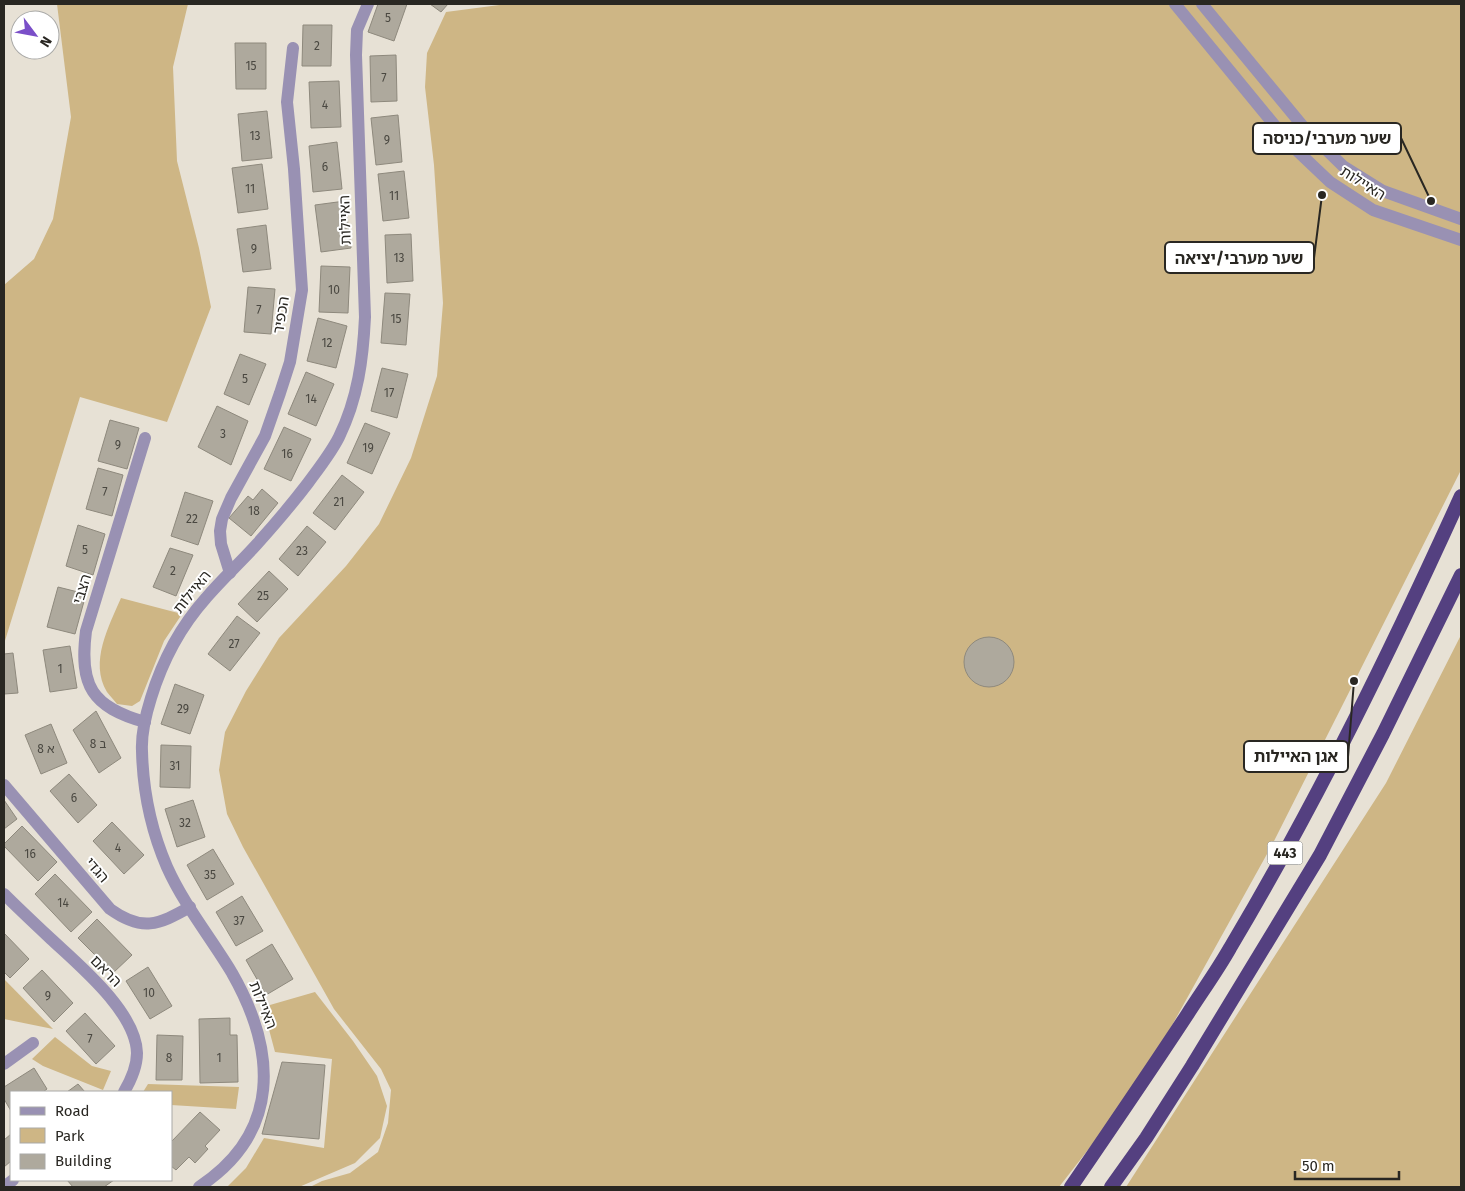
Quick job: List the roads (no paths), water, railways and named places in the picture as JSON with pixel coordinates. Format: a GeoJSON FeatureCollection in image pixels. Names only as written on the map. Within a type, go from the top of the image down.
{"type":"FeatureCollection","features":[{"type":"Feature","properties":{"kind":"highway","name":"443"},"geometry":{"type":"LineString","coordinates":[[1071,1187],[1229,950],[1285,854],[1344,740],[1424,577],[1461,496]]}},
{"type":"Feature","properties":{"kind":"highway","name":"443"},"geometry":{"type":"LineString","coordinates":[[1111,1187],[1146,1138],[1192,1066],[1320,855],[1461,576]]}},
{"type":"Feature","properties":{"kind":"street","name":"האיילות"},"geometry":{"type":"LineString","coordinates":[[200,1187],[218,1175],[238,1154],[252,1133],[261,1106],[265,1079],[262,1051],[245,998],[167,867],[147,807],[142,747],[145,722],[156,683],[167,657],[186,624],[204,599],[292,504],[320,468],[338,438],[355,393],[362,360],[365,316],[356,55],[358,30],[368,4]]}},
{"type":"Feature","properties":{"kind":"street","name":"האיילות"},"geometry":{"type":"LineString","coordinates":[[1175,4],[1290,144],[1330,182],[1373,210],[1461,240]]}},
{"type":"Feature","properties":{"kind":"street","name":"האיילות"},"geometry":{"type":"LineString","coordinates":[[1202,4],[1306,130],[1343,166],[1383,191],[1461,219]]}},
{"type":"Feature","properties":{"kind":"street","name":"הכפיר"},"geometry":{"type":"LineString","coordinates":[[230,573],[221,544],[220,531],[222,519],[264,436],[280,393],[290,362],[302,290],[294,169],[286,102],[293,48]]}},
{"type":"Feature","properties":{"kind":"street","name":"הצבי"},"geometry":{"type":"LineString","coordinates":[[145,438],[86,631],[84,649],[86,671],[91,690],[99,700],[127,717],[145,722]]}},
{"type":"Feature","properties":{"kind":"street","name":"הגדי"},"geometry":{"type":"LineString","coordinates":[[4,785],[110,909],[125,920],[141,924],[153,924],[168,920],[190,907]]}},
{"type":"Feature","properties":{"kind":"street","name":"הראם"},"geometry":{"type":"LineString","coordinates":[[4,894],[92,977],[125,1019],[134,1036],[137,1052],[136,1066],[124,1091]]}},
{"type":"Feature","properties":{"kind":"street"},"geometry":{"type":"LineString","coordinates":[[4,1064],[33,1043]]}},
{"type":"Feature","properties":{"kind":"place","name":"שער מערבי/יציאה"},"geometry":{"type":"Point","coordinates":[1322,195]}},
{"type":"Feature","properties":{"kind":"place","name":"שער מערבי/כניסה"},"geometry":{"type":"Point","coordinates":[1431,201]}},
{"type":"Feature","properties":{"kind":"place","name":"אגן האיילות"},"geometry":{"type":"Point","coordinates":[1354,681]}}]}
